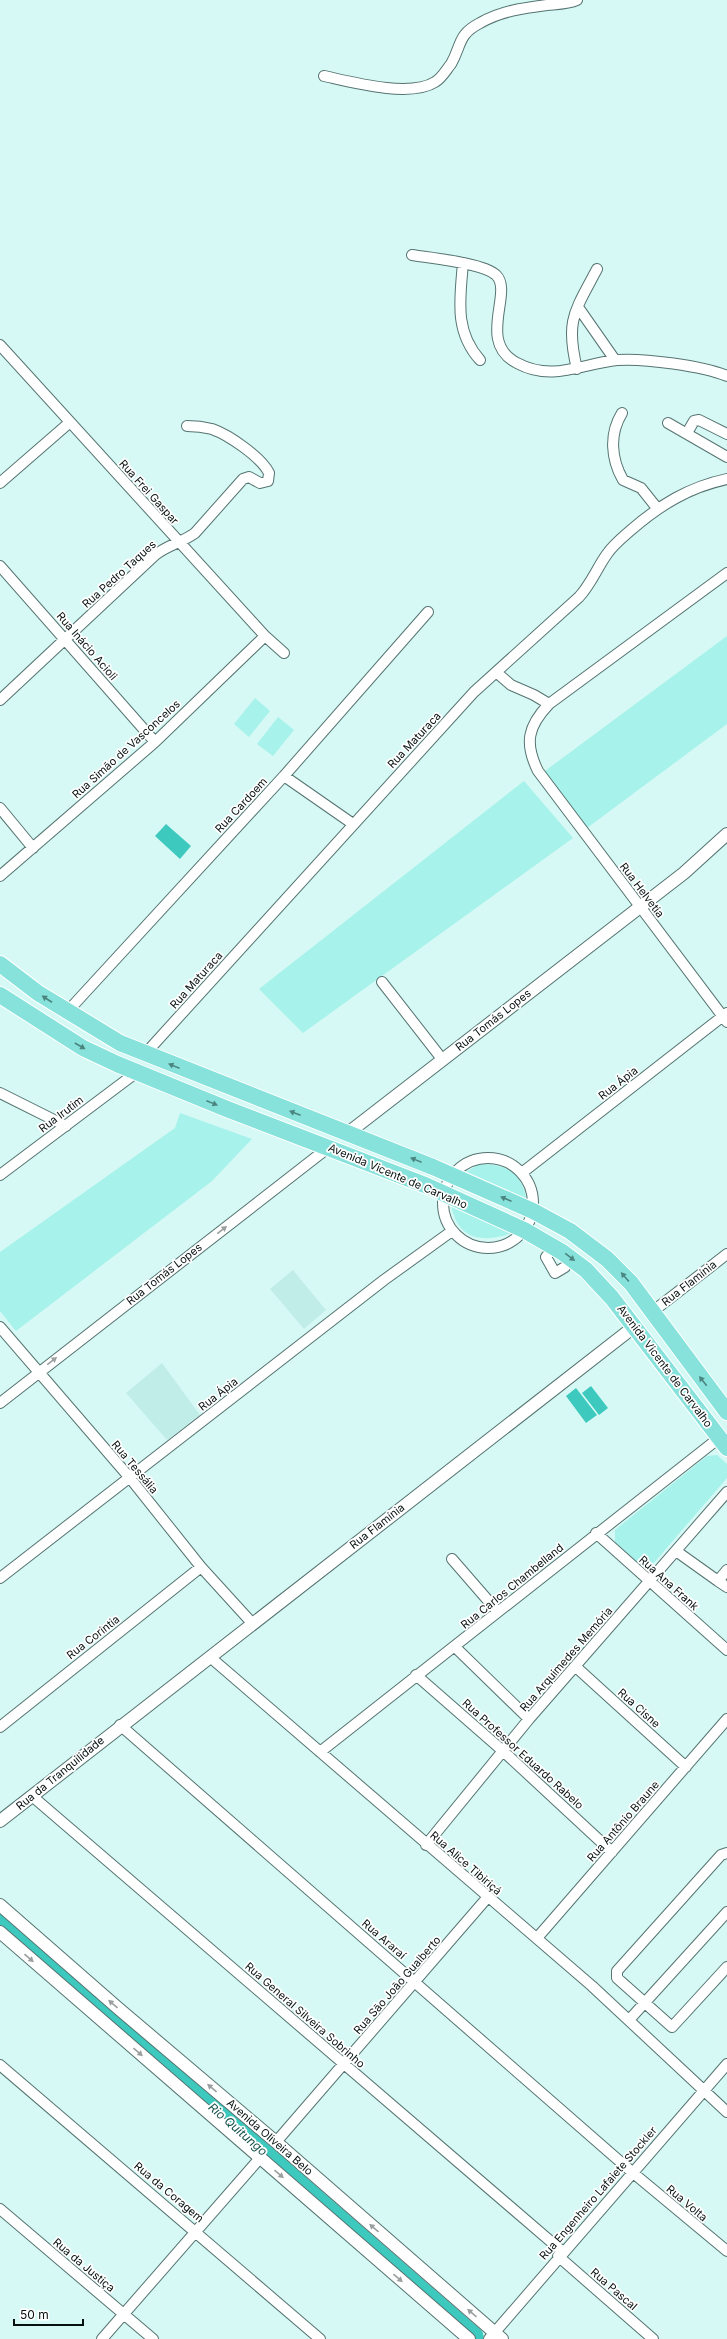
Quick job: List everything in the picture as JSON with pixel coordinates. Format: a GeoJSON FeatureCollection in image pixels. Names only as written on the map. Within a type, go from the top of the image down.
{"type":"FeatureCollection","features":[{"type":"Feature","properties":{"kind":"main road","name":"Avenida Vicente de Carvalho"},"geometry":{"type":"LineString","coordinates":[[0,964],[66,1012],[105,1035],[145,1054],[348,1133],[452,1176],[533,1211],[584,1240],[608,1259],[631,1283],[727,1412]]}},
{"type":"Feature","properties":{"kind":"main road","name":"Avenida Vicente de Carvalho"},"geometry":{"type":"LineString","coordinates":[[0,995],[83,1048],[227,1109],[329,1147],[445,1194],[524,1230],[554,1247],[577,1262],[599,1283],[635,1326],[723,1443]]}},
{"type":"Feature","properties":{"kind":"street"},"geometry":{"type":"LineString","coordinates":[[324,76],[392,88],[427,86],[435,82],[443,74],[466,32],[478,23],[495,15],[516,9],[577,0]]}},
{"type":"Feature","properties":{"kind":"street"},"geometry":{"type":"LineString","coordinates":[[412,255],[463,263],[489,270],[497,276],[501,283],[501,297],[497,327],[499,342],[506,354],[516,363],[536,370],[556,372],[577,369],[615,360],[641,360],[700,368],[727,376]]}},
{"type":"Feature","properties":{"kind":"street"},"geometry":{"type":"LineString","coordinates":[[463,263],[460,291],[463,332],[467,344],[480,360]]}},
{"type":"Feature","properties":{"kind":"street"},"geometry":{"type":"LineString","coordinates":[[577,369],[570,333],[578,306],[597,269]]}},
{"type":"Feature","properties":{"kind":"street"},"geometry":{"type":"LineString","coordinates":[[578,306],[615,360]]}},
{"type":"Feature","properties":{"kind":"street","name":"Rua Frei Gaspar"},"geometry":{"type":"LineString","coordinates":[[0,345],[178,542],[265,636],[284,653]]}},
{"type":"Feature","properties":{"kind":"street"},"geometry":{"type":"LineString","coordinates":[[622,413],[613,434],[613,449],[617,464],[623,480],[641,488],[657,508]]}},
{"type":"Feature","properties":{"kind":"street"},"geometry":{"type":"LineString","coordinates":[[686,433],[694,421],[699,420],[727,434]]}},
{"type":"Feature","properties":{"kind":"street"},"geometry":{"type":"LineString","coordinates":[[0,483],[69,423]]}},
{"type":"Feature","properties":{"kind":"street"},"geometry":{"type":"LineString","coordinates":[[668,423],[727,457]]}},
{"type":"Feature","properties":{"kind":"street","name":"Rua Pedro Taques"},"geometry":{"type":"LineString","coordinates":[[0,700],[156,555],[195,533],[242,479],[249,477],[262,483],[268,481],[270,477],[264,464],[230,438],[212,429],[187,426]]}},
{"type":"Feature","properties":{"kind":"street","name":"Rua Maturaca"},"geometry":{"type":"LineString","coordinates":[[145,1054],[474,692],[579,597],[589,586],[608,552],[657,508],[688,492],[727,479]]}},
{"type":"Feature","properties":{"kind":"street","name":"Rua Inácio Acioli"},"geometry":{"type":"LineString","coordinates":[[0,566],[155,742]]}},
{"type":"Feature","properties":{"kind":"street"},"geometry":{"type":"LineString","coordinates":[[496,672],[511,685],[534,694],[549,704],[727,573]]}},
{"type":"Feature","properties":{"kind":"street","name":"Rua Cardoem"},"geometry":{"type":"LineString","coordinates":[[66,1012],[284,776],[428,612]]}},
{"type":"Feature","properties":{"kind":"street","name":"Rua Simão de Vasconcelos"},"geometry":{"type":"LineString","coordinates":[[0,876],[155,742],[265,636]]}},
{"type":"Feature","properties":{"kind":"street","name":"Rua Helvetia"},"geometry":{"type":"LineString","coordinates":[[549,704],[535,719],[531,730],[531,752],[538,772],[639,907],[725,1017]]}},
{"type":"Feature","properties":{"kind":"street"},"geometry":{"type":"LineString","coordinates":[[284,776],[353,824]]}},
{"type":"Feature","properties":{"kind":"street"},"geometry":{"type":"LineString","coordinates":[[0,808],[33,848]]}},
{"type":"Feature","properties":{"kind":"street","name":"Rua Tomás Lopes"},"geometry":{"type":"LineString","coordinates":[[348,1133],[684,873],[727,834]]}},
{"type":"Feature","properties":{"kind":"street"},"geometry":{"type":"LineString","coordinates":[[382,982],[442,1059]]}},
{"type":"Feature","properties":{"kind":"street","name":"Rua Ápia"},"geometry":{"type":"LineString","coordinates":[[523,1172],[725,1017]]}},
{"type":"Feature","properties":{"kind":"street","name":"Rua Irutim"},"geometry":{"type":"LineString","coordinates":[[0,1175],[137,1072]]}},
{"type":"Feature","properties":{"kind":"street"},"geometry":{"type":"LineString","coordinates":[[0,1093],[66,1126]]}},
{"type":"Feature","properties":{"kind":"street","name":"Rua Tomás Lopes"},"geometry":{"type":"LineString","coordinates":[[0,1403],[329,1147]]}},
{"type":"Feature","properties":{"kind":"street"},"geometry":{"type":"LineString","coordinates":[[492,1157],[509,1162],[523,1172],[530,1184],[533,1197],[533,1211],[524,1230],[510,1242],[494,1249],[470,1246],[452,1231],[444,1213],[445,1194],[452,1176],[470,1161],[492,1157]]}},
{"type":"Feature","properties":{"kind":"street","name":"Rua Ápia"},"geometry":{"type":"LineString","coordinates":[[0,1578],[384,1280],[452,1231]]}},
{"type":"Feature","properties":{"kind":"street"},"geometry":{"type":"LineString","coordinates":[[554,1247],[546,1257],[555,1273],[565,1267]]}},
{"type":"Feature","properties":{"kind":"street","name":"Rua Flamínia"},"geometry":{"type":"LineString","coordinates":[[652,1312],[727,1254]]}},
{"type":"Feature","properties":{"kind":"street","name":"Rua Flamínia"},"geometry":{"type":"LineString","coordinates":[[120,1726],[635,1326]]}},
{"type":"Feature","properties":{"kind":"street","name":"Rua Tessália"},"geometry":{"type":"LineString","coordinates":[[0,1327],[130,1478],[201,1567],[252,1623]]}},
{"type":"Feature","properties":{"kind":"street","name":"Rua Carlos Chambelland"},"geometry":{"type":"LineString","coordinates":[[320,1752],[416,1675],[455,1647],[596,1533],[723,1443]]}},
{"type":"Feature","properties":{"kind":"street","name":"Rua Arquimedes Memória"},"geometry":{"type":"LineString","coordinates":[[426,1845],[529,1719],[576,1667],[727,1492]]}},
{"type":"Feature","properties":{"kind":"street","name":"Rua Ana Frank"},"geometry":{"type":"LineString","coordinates":[[596,1533],[648,1582],[727,1650]]}},
{"type":"Feature","properties":{"kind":"street"},"geometry":{"type":"LineString","coordinates":[[676,1550],[727,1587]]}},
{"type":"Feature","properties":{"kind":"street"},"geometry":{"type":"LineString","coordinates":[[452,1559],[498,1612]]}},
{"type":"Feature","properties":{"kind":"street","name":"Rua Corintia"},"geometry":{"type":"LineString","coordinates":[[0,1727],[201,1567]]}},
{"type":"Feature","properties":{"kind":"street"},"geometry":{"type":"LineString","coordinates":[[718,1581],[727,1570]]}},
{"type":"Feature","properties":{"kind":"street"},"geometry":{"type":"LineString","coordinates":[[455,1647],[529,1719]]}},
{"type":"Feature","properties":{"kind":"street","name":"Rua Alice Tibiriçá"},"geometry":{"type":"LineString","coordinates":[[210,1657],[487,1898],[537,1938],[629,2020],[727,2112]]}},
{"type":"Feature","properties":{"kind":"street","name":"Rua Cisne"},"geometry":{"type":"LineString","coordinates":[[576,1667],[686,1767]]}},
{"type":"Feature","properties":{"kind":"street","name":"Rua Professor Eduardo Rabelo"},"geometry":{"type":"LineString","coordinates":[[416,1675],[503,1751],[612,1852]]}},
{"type":"Feature","properties":{"kind":"street","name":"Rua Antônio Braune"},"geometry":{"type":"LineString","coordinates":[[537,1938],[727,1719]]}},
{"type":"Feature","properties":{"kind":"street","name":"Rua da Tranquilidade"},"geometry":{"type":"LineString","coordinates":[[0,1821],[120,1726]]}},
{"type":"Feature","properties":{"kind":"street","name":"Rua Araraí"},"geometry":{"type":"LineString","coordinates":[[120,1726],[416,1982],[632,2172]]}},
{"type":"Feature","properties":{"kind":"street","name":"Rua General Silveira Sobrinho"},"geometry":{"type":"LineString","coordinates":[[32,1796],[344,2064],[560,2254]]}},
{"type":"Feature","properties":{"kind":"street"},"geometry":{"type":"LineString","coordinates":[[727,1853],[721,1855],[617,1971],[618,1980],[670,2027],[674,2027],[727,1967]]}},
{"type":"Feature","properties":{"kind":"street","name":"Rua São João Gualberto"},"geometry":{"type":"LineString","coordinates":[[276,2142],[416,1982],[487,1898]]}},
{"type":"Feature","properties":{"kind":"street","name":"Avenida Oliveira Belo"},"geometry":{"type":"LineString","coordinates":[[0,1905],[118,2009],[276,2142],[495,2337]]}},
{"type":"Feature","properties":{"kind":"street"},"geometry":{"type":"LineString","coordinates":[[629,2020],[727,1912]]}},
{"type":"Feature","properties":{"kind":"street","name":"Avenida Oliveira Belo"},"geometry":{"type":"LineString","coordinates":[[0,1932],[469,2339]]}},
{"type":"Feature","properties":{"kind":"street","name":"Rua Engenheiro Lafaiete Stockler"},"geometry":{"type":"LineString","coordinates":[[495,2337],[560,2254],[704,2092],[727,2064]]}},
{"type":"Feature","properties":{"kind":"street","name":"Rua da Coragem"},"geometry":{"type":"LineString","coordinates":[[0,2065],[196,2231],[320,2339]]}},
{"type":"Feature","properties":{"kind":"street"},"geometry":{"type":"LineString","coordinates":[[102,2339],[122,2314],[260,2158]]}},
{"type":"Feature","properties":{"kind":"street","name":"Rua Volta"},"geometry":{"type":"LineString","coordinates":[[632,2172],[727,2251]]}},
{"type":"Feature","properties":{"kind":"street","name":"Rua da Justiça"},"geometry":{"type":"LineString","coordinates":[[0,2209],[153,2339]]}},
{"type":"Feature","properties":{"kind":"street","name":"Rua Pascal"},"geometry":{"type":"LineString","coordinates":[[560,2254],[654,2339]]}},
{"type":"Feature","properties":{"kind":"shaded area"},"geometry":{"type":"Polygon","coordinates":[[[727,636],[727,724],[587,828],[545,771],[727,636]]]}},
{"type":"Feature","properties":{"kind":"shaded area"},"geometry":{"type":"Polygon","coordinates":[[[255,698],[270,711],[249,737],[234,724],[255,698]]]}},
{"type":"Feature","properties":{"kind":"shaded area"},"geometry":{"type":"Polygon","coordinates":[[[278,717],[294,730],[273,756],[257,744],[278,717]]]}},
{"type":"Feature","properties":{"kind":"shaded area"},"geometry":{"type":"Polygon","coordinates":[[[524,781],[573,838],[303,1033],[259,989],[524,781]]]}},
{"type":"Feature","properties":{"kind":"shaded area"},"geometry":{"type":"Polygon","coordinates":[[[166,824],[191,846],[180,859],[155,836],[166,824]]]}},
{"type":"Feature","properties":{"kind":"shaded area"},"geometry":{"type":"Polygon","coordinates":[[[180,1113],[252,1139],[212,1181],[16,1331],[0,1311],[0,1252],[175,1128],[180,1113]]]}},
{"type":"Feature","properties":{"kind":"shaded area"},"geometry":{"type":"Polygon","coordinates":[[[479,1164],[499,1166],[513,1173],[518,1178],[522,1186],[528,1206],[462,1175],[479,1164]]]}},
{"type":"Feature","properties":{"kind":"shaded area"},"geometry":{"type":"Polygon","coordinates":[[[450,1199],[515,1232],[491,1238],[480,1238],[471,1235],[457,1223],[450,1199]]]}},
{"type":"Feature","properties":{"kind":"shaded area"},"geometry":{"type":"Polygon","coordinates":[[[293,1270],[326,1310],[304,1329],[270,1289],[293,1270]]]}},
{"type":"Feature","properties":{"kind":"shaded area"},"geometry":{"type":"Polygon","coordinates":[[[162,1363],[200,1415],[167,1440],[126,1393],[162,1363]]]}},
{"type":"Feature","properties":{"kind":"shaded area"},"geometry":{"type":"Polygon","coordinates":[[[591,1386],[608,1408],[599,1415],[582,1393],[591,1386]]]}},
{"type":"Feature","properties":{"kind":"shaded area"},"geometry":{"type":"Polygon","coordinates":[[[576,1388],[597,1415],[586,1423],[566,1396],[576,1388]]]}},
{"type":"Feature","properties":{"kind":"shaded area"},"geometry":{"type":"Polygon","coordinates":[[[717,1455],[727,1464],[727,1478],[646,1572],[615,1542],[615,1530],[707,1456],[717,1455]]]}},
{"type":"Feature","properties":{"kind":"waterway","name":"Rio Quitungo"},"geometry":{"type":"LineString","coordinates":[[0,1921],[475,2336]]}}]}
